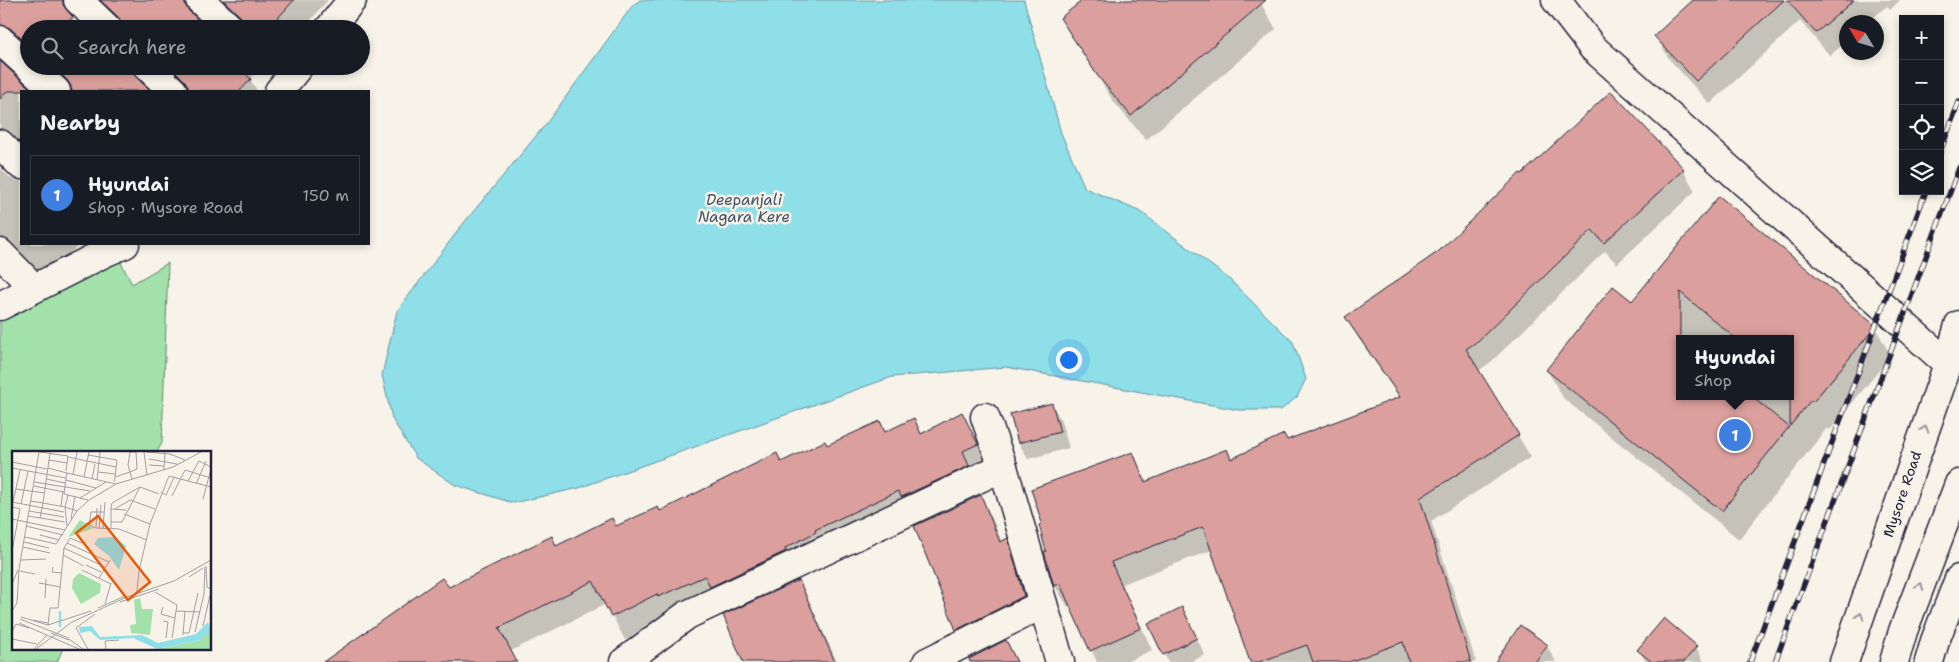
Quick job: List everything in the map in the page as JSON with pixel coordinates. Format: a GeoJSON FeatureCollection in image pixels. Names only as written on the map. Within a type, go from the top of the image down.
{"type":"FeatureCollection","features":[{"type":"Feature","properties":{"kind":"main road"},"geometry":{"type":"LineString","coordinates":[[78,0],[99,20]]}},
{"type":"Feature","properties":{"kind":"main road"},"geometry":{"type":"LineString","coordinates":[[200,0],[221,20]]}},
{"type":"Feature","properties":{"kind":"main road"},"geometry":{"type":"LineString","coordinates":[[336,20],[352,0]]}},
{"type":"Feature","properties":{"kind":"main road"},"geometry":{"type":"LineString","coordinates":[[1556,0],[1593,48],[1948,364]]}},
{"type":"Feature","properties":{"kind":"main road"},"geometry":{"type":"LineString","coordinates":[[0,40],[20,58]]}},
{"type":"Feature","properties":{"kind":"main road"},"geometry":{"type":"LineString","coordinates":[[38,75],[55,90]]}},
{"type":"Feature","properties":{"kind":"main road"},"geometry":{"type":"LineString","coordinates":[[156,75],[172,90]]}},
{"type":"Feature","properties":{"kind":"main road"},"geometry":{"type":"LineString","coordinates":[[0,144],[20,164]]}},
{"type":"Feature","properties":{"kind":"main road"},"geometry":{"type":"LineString","coordinates":[[0,306],[110,246]]}},
{"type":"Feature","properties":{"kind":"main road"},"geometry":{"type":"LineString","coordinates":[[0,253],[34,288]]}},
{"type":"Feature","properties":{"kind":"main road","name":"Mysore Road"},"geometry":{"type":"LineString","coordinates":[[1844,662],[1948,364],[1959,325]]}},
{"type":"Feature","properties":{"kind":"main road"},"geometry":{"type":"LineString","coordinates":[[985,417],[1003,467],[1060,662]]}},
{"type":"Feature","properties":{"kind":"main road"},"geometry":{"type":"LineString","coordinates":[[624,662],[687,615],[1003,467]]}},
{"type":"Feature","properties":{"kind":"main road"},"geometry":{"type":"LineString","coordinates":[[1894,662],[1903,631],[1959,484]]}},
{"type":"Feature","properties":{"kind":"main road"},"geometry":{"type":"LineString","coordinates":[[1932,652],[1959,579]]}},
{"type":"Feature","properties":{"kind":"main road"},"geometry":{"type":"LineString","coordinates":[[927,662],[1043,604]]}},
{"type":"Feature","properties":{"kind":"green space"},"geometry":{"type":"Polygon","coordinates":[[[119,259],[132,284],[168,263],[162,443],[158,451],[12,451],[12,650],[62,650],[57,662],[0,662],[0,310],[119,259]]]}},
{"type":"Feature","properties":{"kind":"water","name":"Deepanjali Nagara Kere"},"geometry":{"type":"Polygon","coordinates":[[[640,0],[1024,0],[1061,133],[1085,188],[1141,212],[1228,278],[1293,342],[1306,379],[1297,397],[1281,410],[1239,410],[1006,367],[892,377],[579,488],[513,503],[455,485],[416,458],[392,419],[382,375],[397,311],[463,224],[546,124],[633,5],[640,0]]]}},
{"type":"Feature","properties":{"kind":"building"},"geometry":{"type":"Polygon","coordinates":[[[0,0],[63,0],[63,5],[73,17],[70,20],[20,20],[20,37],[10,28],[0,25],[0,0]]]}},
{"type":"Feature","properties":{"kind":"building"},"geometry":{"type":"Polygon","coordinates":[[[100,0],[185,0],[185,5],[189,11],[198,20],[120,20],[100,0]]]}},
{"type":"Feature","properties":{"kind":"building"},"geometry":{"type":"Polygon","coordinates":[[[223,0],[294,0],[276,20],[243,20],[223,0]]]}},
{"type":"Feature","properties":{"kind":"building"},"geometry":{"type":"Polygon","coordinates":[[[1083,0],[1266,0],[1131,116],[1097,75],[1060,18],[1083,0]]]}},
{"type":"Feature","properties":{"kind":"building"},"geometry":{"type":"Polygon","coordinates":[[[1693,0],[1784,0],[1696,81],[1654,36],[1693,0]]]}},
{"type":"Feature","properties":{"kind":"building"},"geometry":{"type":"Polygon","coordinates":[[[1787,0],[1854,0],[1816,33],[1787,0]]]}},
{"type":"Feature","properties":{"kind":"building"},"geometry":{"type":"Polygon","coordinates":[[[0,61],[32,90],[7,91],[0,99],[0,61]]]}},
{"type":"Feature","properties":{"kind":"building"},"geometry":{"type":"Polygon","coordinates":[[[62,75],[135,75],[150,90],[71,90],[67,80],[62,75]]]}},
{"type":"Feature","properties":{"kind":"building"},"geometry":{"type":"Polygon","coordinates":[[[179,75],[247,75],[251,79],[241,90],[188,90],[184,80],[179,75]]]}},
{"type":"Feature","properties":{"kind":"building"},"geometry":{"type":"Polygon","coordinates":[[[1611,91],[1684,169],[1604,243],[1592,230],[1478,341],[1466,349],[1519,435],[1420,498],[1471,662],[1409,662],[1403,642],[1349,662],[1313,662],[1307,645],[1259,662],[1250,662],[1203,527],[1111,562],[1141,628],[1090,651],[1060,584],[1054,586],[1044,552],[1046,551],[1039,525],[1042,523],[1031,489],[1133,452],[1145,482],[1227,449],[1231,459],[1284,434],[1287,440],[1400,397],[1345,317],[1439,251],[1520,173],[1522,174],[1611,91]]]}},
{"type":"Feature","properties":{"kind":"building"},"geometry":{"type":"Polygon","coordinates":[[[1719,196],[1876,326],[1813,402],[1811,400],[1790,426],[1790,400],[1794,400],[1794,335],[1731,335],[1680,292],[1680,335],[1676,335],[1676,400],[1756,400],[1789,427],[1722,511],[1546,370],[1613,286],[1632,301],[1719,196]]]}},
{"type":"Feature","properties":{"kind":"building"},"geometry":{"type":"Polygon","coordinates":[[[1052,403],[1060,432],[1018,443],[1010,414],[1052,403]]]}},
{"type":"Feature","properties":{"kind":"building"},"geometry":{"type":"Polygon","coordinates":[[[962,412],[978,444],[963,451],[969,466],[901,497],[898,491],[815,530],[816,532],[785,548],[786,551],[710,587],[705,576],[658,597],[657,594],[611,617],[593,581],[499,628],[517,662],[323,662],[442,578],[449,587],[552,536],[556,546],[612,518],[616,526],[658,507],[660,511],[777,453],[781,462],[825,441],[827,445],[880,421],[885,432],[914,418],[921,434],[962,412]]]}},
{"type":"Feature","properties":{"kind":"building"},"geometry":{"type":"Polygon","coordinates":[[[981,495],[1000,542],[1008,538],[1024,596],[956,630],[914,526],[981,495]]]}},
{"type":"Feature","properties":{"kind":"building"},"geometry":{"type":"Polygon","coordinates":[[[799,580],[835,662],[743,662],[723,615],[799,580]]]}},
{"type":"Feature","properties":{"kind":"building"},"geometry":{"type":"Polygon","coordinates":[[[1182,607],[1197,638],[1163,655],[1148,624],[1182,607]]]}},
{"type":"Feature","properties":{"kind":"building"},"geometry":{"type":"Polygon","coordinates":[[[1664,618],[1697,646],[1684,662],[1652,662],[1637,650],[1664,618]]]}},
{"type":"Feature","properties":{"kind":"building"},"geometry":{"type":"Polygon","coordinates":[[[1520,625],[1548,645],[1535,662],[1495,662],[1520,625]]]}},
{"type":"Feature","properties":{"kind":"building"},"geometry":{"type":"Polygon","coordinates":[[[1006,640],[1017,662],[970,662],[969,659],[1006,640]]]}},
{"type":"Feature","properties":{"kind":"railway"},"geometry":{"type":"LineString","coordinates":[[1941,150],[1959,102]]}},
{"type":"Feature","properties":{"kind":"railway"},"geometry":{"type":"LineString","coordinates":[[1775,662],[1959,168]]}},
{"type":"Feature","properties":{"kind":"railway"},"geometry":{"type":"LineString","coordinates":[[1750,662],[1925,195]]}},
{"type":"Feature","properties":{"kind":"place","name":"Hyundai"},"geometry":{"type":"Point","coordinates":[1735,435]}}]}
